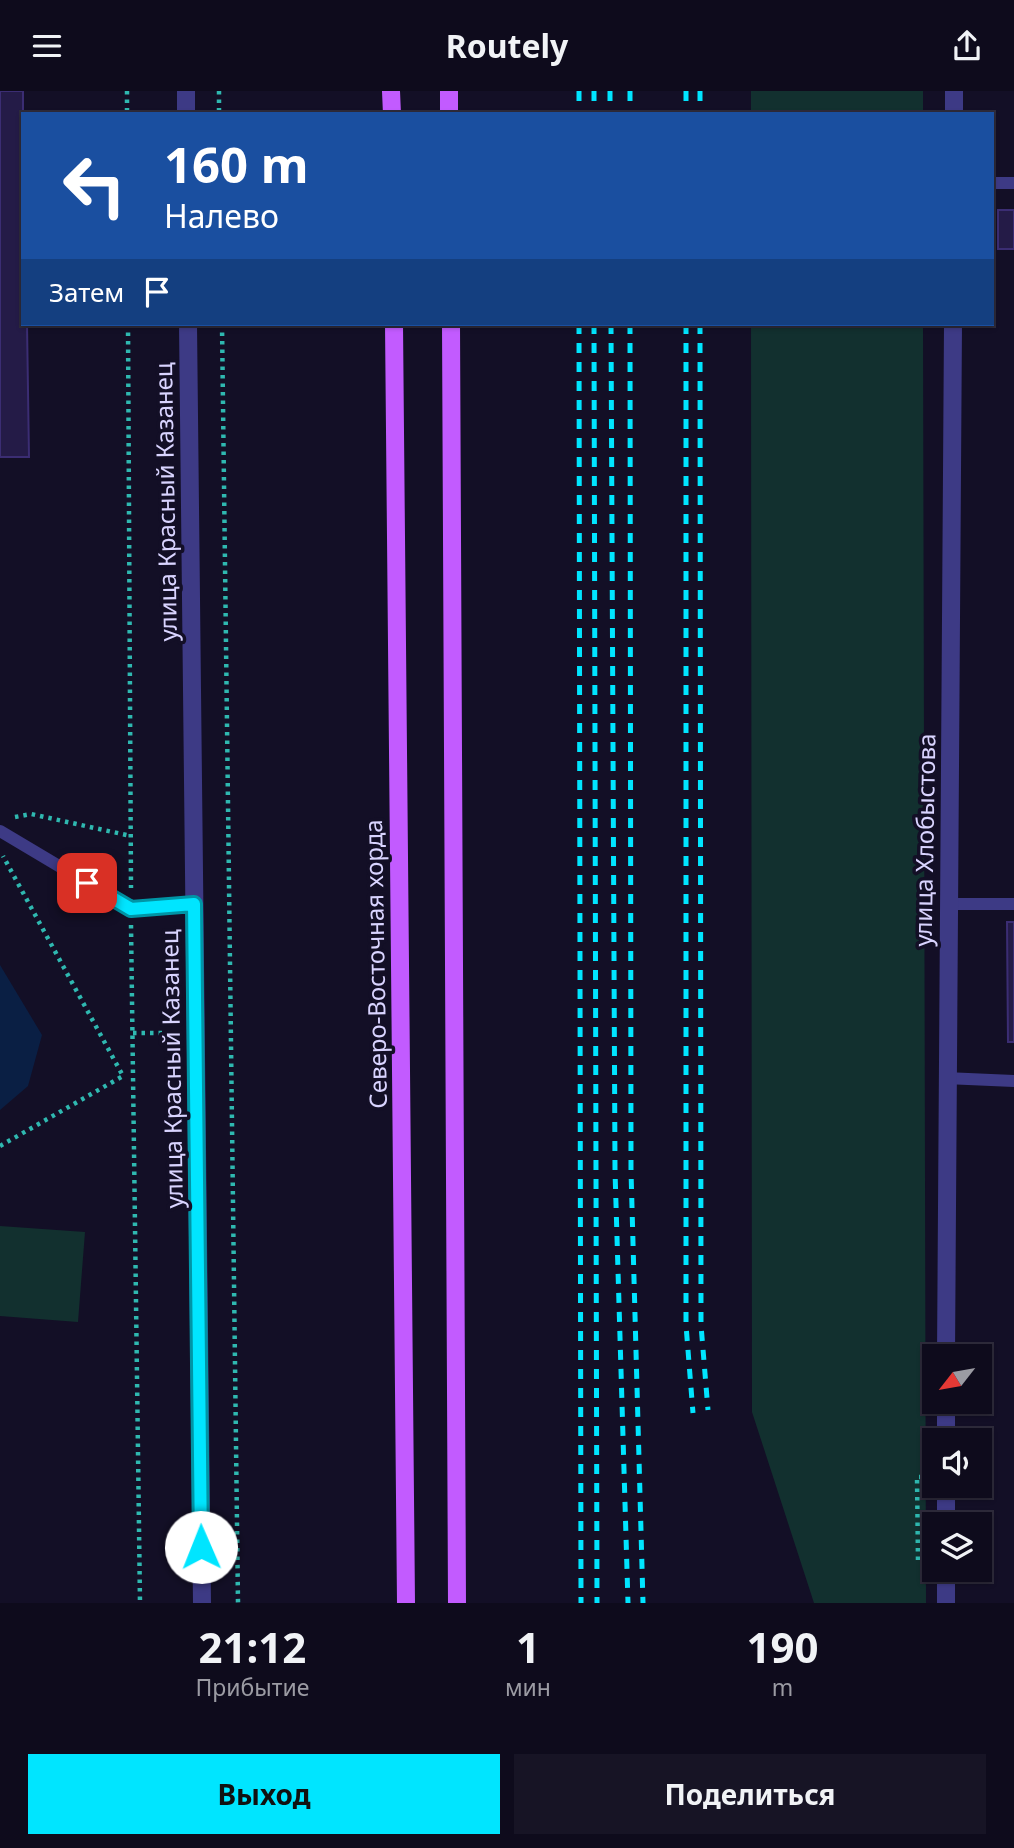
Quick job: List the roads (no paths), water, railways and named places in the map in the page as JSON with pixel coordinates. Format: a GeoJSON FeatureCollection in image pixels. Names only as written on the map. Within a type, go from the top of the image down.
{"type":"FeatureCollection","features":[{"type":"Feature","properties":{"kind":"main road"},"geometry":{"type":"LineString","coordinates":[[391,91],[392,112]]}},
{"type":"Feature","properties":{"kind":"main road"},"geometry":{"type":"LineString","coordinates":[[449,91],[449,112]]}},
{"type":"Feature","properties":{"kind":"main road","name":"Северо-Восточная хорда"},"geometry":{"type":"LineString","coordinates":[[394,326],[406,1603]]}},
{"type":"Feature","properties":{"kind":"main road"},"geometry":{"type":"LineString","coordinates":[[450,326],[457,1603]]}},
{"type":"Feature","properties":{"kind":"street"},"geometry":{"type":"LineString","coordinates":[[186,91],[186,112]]}},
{"type":"Feature","properties":{"kind":"street"},"geometry":{"type":"LineString","coordinates":[[954,91],[954,112]]}},
{"type":"Feature","properties":{"kind":"street","name":"улица Красный Казанец"},"geometry":{"type":"LineString","coordinates":[[188,326],[202,1603]]}},
{"type":"Feature","properties":{"kind":"street","name":"улица Хлобыстова"},"geometry":{"type":"LineString","coordinates":[[946,1344],[945,1078],[953,326]]}},
{"type":"Feature","properties":{"kind":"street"},"geometry":{"type":"LineString","coordinates":[[946,1582],[946,1603]]}},
{"type":"Feature","properties":{"kind":"lane"},"geometry":{"type":"LineString","coordinates":[[994,183],[1014,183]]}},
{"type":"Feature","properties":{"kind":"lane"},"geometry":{"type":"LineString","coordinates":[[0,831],[131,909],[194,904]]}},
{"type":"Feature","properties":{"kind":"lane"},"geometry":{"type":"LineString","coordinates":[[948,904],[1014,904]]}},
{"type":"Feature","properties":{"kind":"lane"},"geometry":{"type":"LineString","coordinates":[[945,1078],[1014,1081]]}},
{"type":"Feature","properties":{"kind":"water"},"geometry":{"type":"Polygon","coordinates":[[[0,965],[42,1035],[28,1086],[0,1110],[0,965]]]}},
{"type":"Feature","properties":{"kind":"railway"},"geometry":{"type":"LineString","coordinates":[[579,91],[579,112]]}},
{"type":"Feature","properties":{"kind":"railway"},"geometry":{"type":"LineString","coordinates":[[594,91],[594,112]]}},
{"type":"Feature","properties":{"kind":"railway"},"geometry":{"type":"LineString","coordinates":[[610,91],[610,112]]}},
{"type":"Feature","properties":{"kind":"railway"},"geometry":{"type":"LineString","coordinates":[[630,91],[630,112]]}},
{"type":"Feature","properties":{"kind":"railway"},"geometry":{"type":"LineString","coordinates":[[686,91],[686,112]]}},
{"type":"Feature","properties":{"kind":"railway"},"geometry":{"type":"LineString","coordinates":[[700,91],[700,112]]}},
{"type":"Feature","properties":{"kind":"railway"},"geometry":{"type":"LineString","coordinates":[[579,326],[581,1603]]}},
{"type":"Feature","properties":{"kind":"railway"},"geometry":{"type":"LineString","coordinates":[[594,326],[597,1603]]}},
{"type":"Feature","properties":{"kind":"railway"},"geometry":{"type":"LineString","coordinates":[[611,326],[615,1171],[628,1603]]}},
{"type":"Feature","properties":{"kind":"railway"},"geometry":{"type":"LineString","coordinates":[[630,326],[631,1171],[643,1603]]}},
{"type":"Feature","properties":{"kind":"railway"},"geometry":{"type":"LineString","coordinates":[[686,326],[686,1325],[693,1413]]}},
{"type":"Feature","properties":{"kind":"railway"},"geometry":{"type":"LineString","coordinates":[[700,326],[701,1325],[708,1410]]}}]}
